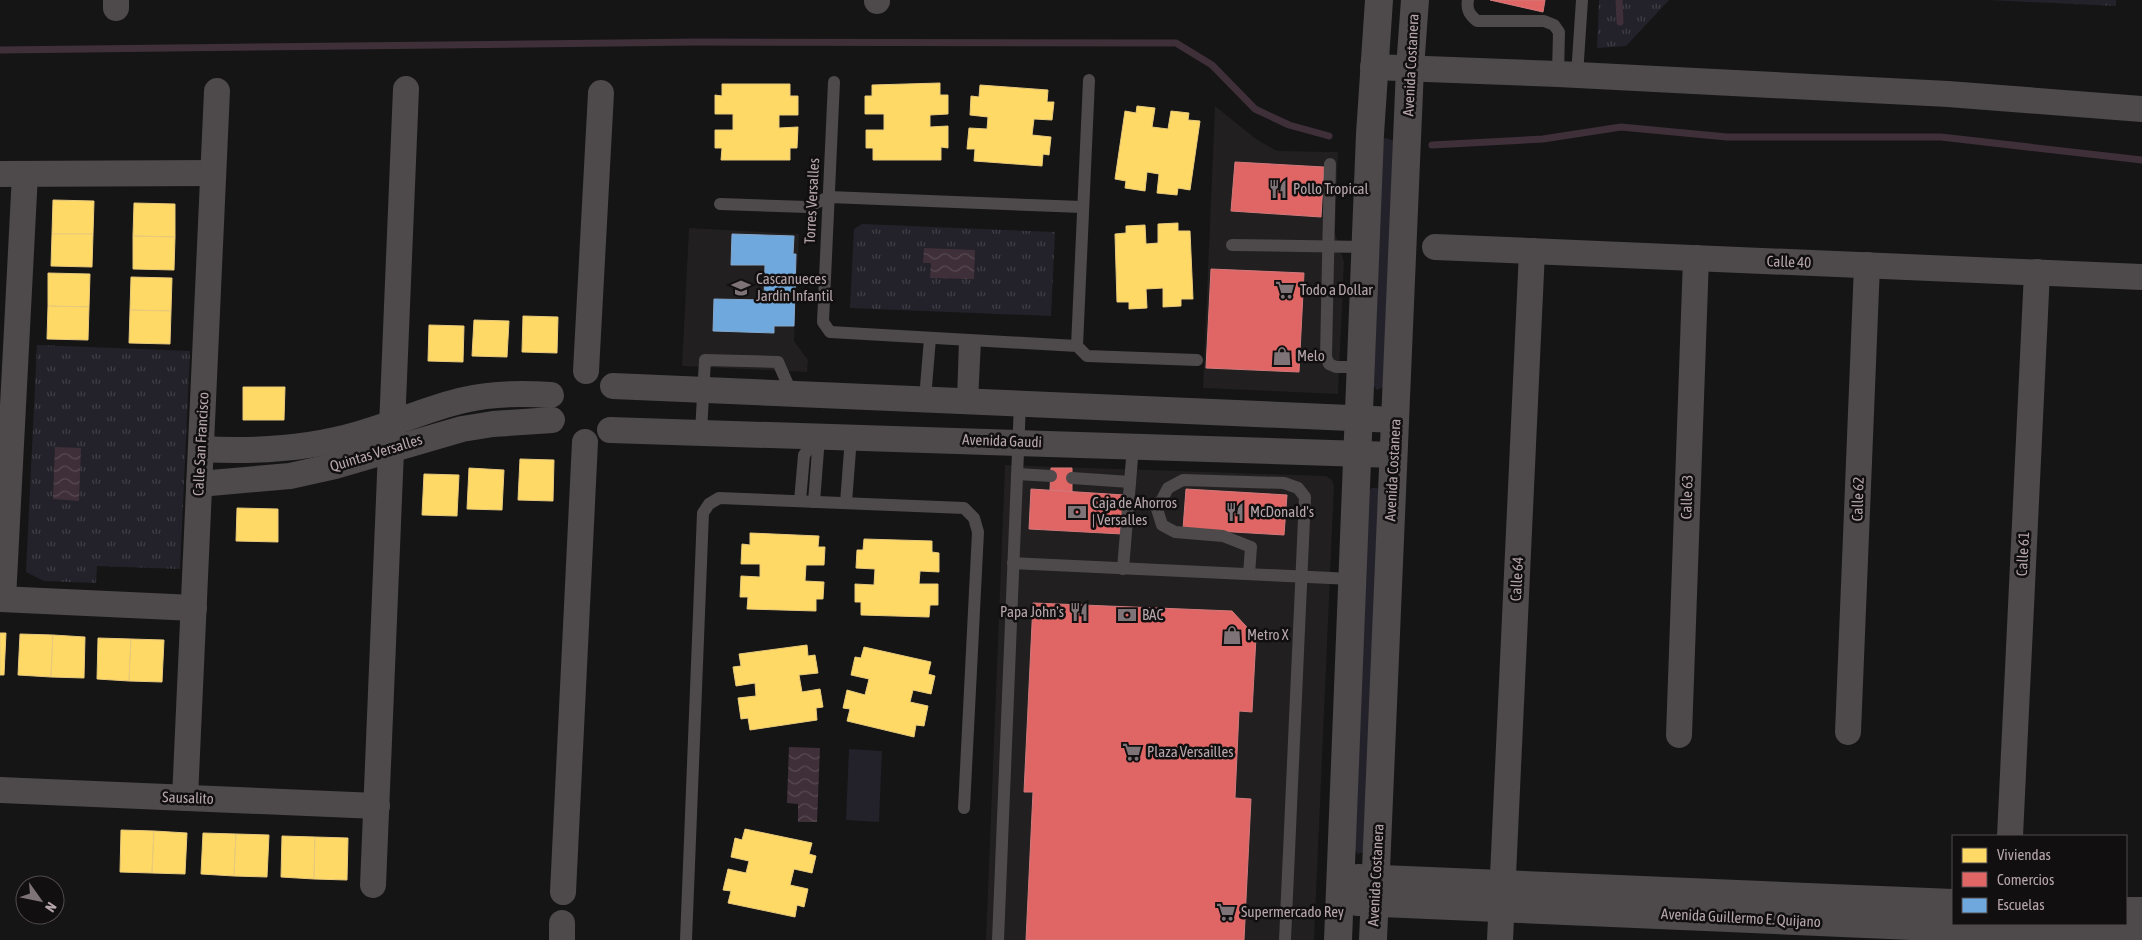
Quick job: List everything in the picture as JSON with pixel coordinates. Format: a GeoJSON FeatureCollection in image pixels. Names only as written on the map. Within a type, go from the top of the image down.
{"type":"FeatureCollection","features":[{"type":"Feature","properties":{"kind":"street"},"geometry":{"type":"LineString","coordinates":[[1338,940],[1365,247],[1373,67],[1379,0]]}},
{"type":"Feature","properties":{"kind":"street","name":"Avenida Costanera"},"geometry":{"type":"LineString","coordinates":[[1373,940],[1410,68],[1415,0]]}},
{"type":"Feature","properties":{"kind":"street"},"geometry":{"type":"LineString","coordinates":[[1373,67],[1567,74],[1948,94],[2142,109]]}},
{"type":"Feature","properties":{"kind":"street"},"geometry":{"type":"LineString","coordinates":[[373,885],[406,89]]}},
{"type":"Feature","properties":{"kind":"street","name":"Calle San Francisco"},"geometry":{"type":"LineString","coordinates":[[185,798],[217,91]]}},
{"type":"Feature","properties":{"kind":"street"},"geometry":{"type":"LineString","coordinates":[[586,371],[601,93]]}},
{"type":"Feature","properties":{"kind":"street"},"geometry":{"type":"LineString","coordinates":[[194,608],[1,599],[13,174],[213,173]]}},
{"type":"Feature","properties":{"kind":"street","name":"Calle 40"},"geometry":{"type":"LineString","coordinates":[[1435,247],[2142,277]]}},
{"type":"Feature","properties":{"kind":"street","name":"Calle 64"},"geometry":{"type":"LineString","coordinates":[[1500,940],[1532,251]]}},
{"type":"Feature","properties":{"kind":"street","name":"Calle 63"},"geometry":{"type":"LineString","coordinates":[[1679,735],[1696,258]]}},
{"type":"Feature","properties":{"kind":"street","name":"Calle 62"},"geometry":{"type":"LineString","coordinates":[[1848,732],[1867,265]]}},
{"type":"Feature","properties":{"kind":"street","name":"Calle 61"},"geometry":{"type":"LineString","coordinates":[[2010,835],[2037,272]]}},
{"type":"Feature","properties":{"kind":"street"},"geometry":{"type":"LineString","coordinates":[[586,371],[596,374],[616,393],[619,410],[610,430],[599,439],[585,442],[565,436],[551,408],[561,380],[569,375],[586,371]]}},
{"type":"Feature","properties":{"kind":"street"},"geometry":{"type":"LineString","coordinates":[[616,393],[703,390],[1396,420]]}},
{"type":"Feature","properties":{"kind":"street","name":"Quintas Versalles"},"geometry":{"type":"LineString","coordinates":[[201,449],[230,451],[288,448],[332,440],[392,424],[422,412],[465,400],[506,394],[551,408]]}},
{"type":"Feature","properties":{"kind":"street"},"geometry":{"type":"LineString","coordinates":[[819,436],[822,395]]}},
{"type":"Feature","properties":{"kind":"street"},"geometry":{"type":"LineString","coordinates":[[925,399],[933,439]]}},
{"type":"Feature","properties":{"kind":"street","name":"Quintas Versalles"},"geometry":{"type":"LineString","coordinates":[[199,484],[290,476],[335,466],[462,430],[503,423],[551,408]]}},
{"type":"Feature","properties":{"kind":"street","name":"Avenida Gaudi"},"geometry":{"type":"LineString","coordinates":[[610,430],[1394,455]]}},
{"type":"Feature","properties":{"kind":"street"},"geometry":{"type":"LineString","coordinates":[[564,892],[585,442]]}},
{"type":"Feature","properties":{"kind":"street","name":"Sausalito"},"geometry":{"type":"LineString","coordinates":[[0,790],[377,806]]}},
{"type":"Feature","properties":{"kind":"street","name":"Avenida Guillermo E. Quijano"},"geometry":{"type":"LineString","coordinates":[[1340,889],[1502,896],[1952,903]]}},
{"type":"Feature","properties":{"kind":"street","name":"Avenida Guillermo E. Quijano"},"geometry":{"type":"LineString","coordinates":[[1502,896],[2006,931],[2142,936]]}},
{"type":"Feature","properties":{"kind":"street"},"geometry":{"type":"LineString","coordinates":[[2127,911],[2142,911]]}},
{"type":"Feature","properties":{"kind":"lane"},"geometry":{"type":"LineString","coordinates":[[1468,0],[1467,6],[1470,15],[1477,20],[1544,21],[1554,25],[1558,32],[1567,74]]}},
{"type":"Feature","properties":{"kind":"lane"},"geometry":{"type":"LineString","coordinates":[[1567,74],[1582,0]]}},
{"type":"Feature","properties":{"kind":"lane"},"geometry":{"type":"LineString","coordinates":[[1077,346],[1089,80]]}},
{"type":"Feature","properties":{"kind":"lane","name":"Torres Versalles"},"geometry":{"type":"LineString","coordinates":[[834,82],[823,322],[830,332],[930,338]]}},
{"type":"Feature","properties":{"kind":"lane"},"geometry":{"type":"LineString","coordinates":[[1330,164],[1326,357],[1329,364],[1336,367],[1360,367]]}},
{"type":"Feature","properties":{"kind":"lane"},"geometry":{"type":"LineString","coordinates":[[720,204],[808,207],[829,197],[1082,207]]}},
{"type":"Feature","properties":{"kind":"lane"},"geometry":{"type":"LineString","coordinates":[[1232,245],[1365,247]]}},
{"type":"Feature","properties":{"kind":"lane"},"geometry":{"type":"LineString","coordinates":[[925,399],[930,338],[1077,346],[1087,356],[1197,360]]}},
{"type":"Feature","properties":{"kind":"lane"},"geometry":{"type":"LineString","coordinates":[[967,401],[970,340]]}},
{"type":"Feature","properties":{"kind":"lane"},"geometry":{"type":"LineString","coordinates":[[702,432],[703,390]]}},
{"type":"Feature","properties":{"kind":"lane"},"geometry":{"type":"LineString","coordinates":[[998,940],[1020,403]]}},
{"type":"Feature","properties":{"kind":"lane"},"geometry":{"type":"LineString","coordinates":[[800,501],[804,455],[819,436]]}},
{"type":"Feature","properties":{"kind":"lane"},"geometry":{"type":"LineString","coordinates":[[814,502],[819,436]]}},
{"type":"Feature","properties":{"kind":"lane"},"geometry":{"type":"LineString","coordinates":[[846,503],[851,437]]}},
{"type":"Feature","properties":{"kind":"lane"},"geometry":{"type":"LineString","coordinates":[[1123,569],[1133,446]]}},
{"type":"Feature","properties":{"kind":"lane"},"geometry":{"type":"LineString","coordinates":[[1017,474],[1051,476]]}},
{"type":"Feature","properties":{"kind":"lane"},"geometry":{"type":"LineString","coordinates":[[1072,478],[1130,482]]}},
{"type":"Feature","properties":{"kind":"lane"},"geometry":{"type":"LineString","coordinates":[[1250,574],[1251,547],[1223,536],[1175,532],[1162,525],[1157,509],[1168,488],[1183,480],[1284,483],[1298,488],[1305,497],[1285,940]]}},
{"type":"Feature","properties":{"kind":"lane"},"geometry":{"type":"LineString","coordinates":[[686,940],[703,513],[709,504],[719,498],[964,508],[974,518],[978,532],[964,808]]}},
{"type":"Feature","properties":{"kind":"lane"},"geometry":{"type":"LineString","coordinates":[[1013,563],[1352,579]]}},
{"type":"Feature","properties":{"kind":"shaded area"},"geometry":{"type":"Polygon","coordinates":[[[1215,106],[1256,139],[1277,151],[1338,152],[1335,233],[1344,262],[1338,394],[1203,388],[1215,106]]]}},
{"type":"Feature","properties":{"kind":"shaded area","name":"Cascanueces Jardín Infantil"},"geometry":{"type":"Polygon","coordinates":[[[689,228],[799,234],[794,341],[808,360],[807,372],[682,366],[689,228]]]}},
{"type":"Feature","properties":{"kind":"shaded area"},"geometry":{"type":"Polygon","coordinates":[[[1005,465],[1326,476],[1332,480],[1334,486],[1314,940],[986,940],[1005,465]]]}},
{"type":"Feature","properties":{"kind":"green space"},"geometry":{"type":"Polygon","coordinates":[[[1599,0],[1669,0],[1626,46],[1597,48],[1599,0]]]}},
{"type":"Feature","properties":{"kind":"green space"},"geometry":{"type":"Polygon","coordinates":[[[1989,0],[2116,0],[2116,6],[1989,0]]]}},
{"type":"Feature","properties":{"kind":"green space"},"geometry":{"type":"Polygon","coordinates":[[[1385,138],[1395,141],[1385,386],[1377,390],[1374,386],[1382,141],[1385,138]]]}},
{"type":"Feature","properties":{"kind":"green space"},"geometry":{"type":"Polygon","coordinates":[[[862,224],[1055,232],[1051,316],[850,308],[854,229],[862,224]]]}},
{"type":"Feature","properties":{"kind":"green space"},"geometry":{"type":"Polygon","coordinates":[[[37,345],[190,351],[180,569],[97,566],[96,583],[44,581],[26,572],[37,345]]]}},
{"type":"Feature","properties":{"kind":"green space"},"geometry":{"type":"Polygon","coordinates":[[[1372,488],[1377,488],[1381,493],[1366,851],[1358,854],[1353,849],[1367,492],[1372,488]]]}},
{"type":"Feature","properties":{"kind":"green space"},"geometry":{"type":"Polygon","coordinates":[[[849,749],[882,751],[879,822],[846,820],[849,749]]]}},
{"type":"Feature","properties":{"kind":"water"},"geometry":{"type":"Polygon","coordinates":[[[924,248],[975,250],[974,279],[930,278],[931,263],[923,263],[924,248]]]}},
{"type":"Feature","properties":{"kind":"water"},"geometry":{"type":"Polygon","coordinates":[[[55,447],[81,448],[79,501],[53,499],[55,447]]]}},
{"type":"Feature","properties":{"kind":"water"},"geometry":{"type":"Polygon","coordinates":[[[789,747],[820,748],[817,822],[798,822],[798,804],[787,803],[789,747]]]}},
{"type":"Feature","properties":{"kind":"building: Viviendas"},"geometry":{"type":"Polygon","coordinates":[[[940,83],[940,95],[948,95],[948,114],[930,115],[930,127],[948,126],[948,148],[941,147],[941,160],[873,160],[873,148],[866,148],[866,130],[884,130],[884,114],[865,114],[865,96],[872,96],[872,85],[940,83]]]}},
{"type":"Feature","properties":{"kind":"building: Viviendas"},"geometry":{"type":"Polygon","coordinates":[[[722,84],[790,84],[790,96],[798,96],[798,115],[779,115],[779,128],[798,127],[797,148],[790,148],[790,160],[721,160],[722,148],[715,148],[715,130],[733,130],[733,114],[715,114],[715,95],[722,96],[722,84]]]}},
{"type":"Feature","properties":{"kind":"building: Viviendas"},"geometry":{"type":"Polygon","coordinates":[[[980,85],[1048,90],[1047,102],[1054,102],[1052,120],[1034,119],[1032,135],[1051,137],[1049,155],[1043,154],[1042,166],[974,161],[975,149],[967,149],[969,128],[987,129],[988,117],[970,115],[971,96],[979,97],[980,85]]]}},
{"type":"Feature","properties":{"kind":"building: Viviendas"},"geometry":{"type":"Polygon","coordinates":[[[1137,106],[1155,108],[1152,127],[1168,129],[1171,111],[1189,113],[1188,120],[1200,121],[1190,190],[1178,188],[1177,195],[1157,193],[1159,174],[1147,172],[1145,191],[1125,188],[1126,181],[1115,179],[1125,111],[1136,113],[1137,106]]]}},
{"type":"Feature","properties":{"kind":"building: Viviendas"},"geometry":{"type":"Polygon","coordinates":[[[53,200],[94,201],[93,234],[52,234],[53,200]]]}},
{"type":"Feature","properties":{"kind":"building: Viviendas"},"geometry":{"type":"Polygon","coordinates":[[[134,203],[175,204],[175,237],[133,236],[134,203]]]}},
{"type":"Feature","properties":{"kind":"building: Viviendas"},"geometry":{"type":"Polygon","coordinates":[[[1178,223],[1178,231],[1190,231],[1193,299],[1181,299],[1181,306],[1163,307],[1163,288],[1146,289],[1147,308],[1129,309],[1129,302],[1117,302],[1115,234],[1126,233],[1126,226],[1145,225],[1146,244],[1158,243],[1158,224],[1178,223]]]}},
{"type":"Feature","properties":{"kind":"building: Viviendas"},"geometry":{"type":"Polygon","coordinates":[[[52,234],[93,234],[92,267],[51,266],[52,234]]]}},
{"type":"Feature","properties":{"kind":"building: Viviendas"},"geometry":{"type":"Polygon","coordinates":[[[133,236],[175,237],[174,270],[133,269],[133,236]]]}},
{"type":"Feature","properties":{"kind":"building: Viviendas"},"geometry":{"type":"Polygon","coordinates":[[[48,273],[90,274],[89,307],[48,306],[48,273]]]}},
{"type":"Feature","properties":{"kind":"building: Viviendas"},"geometry":{"type":"Polygon","coordinates":[[[131,277],[172,278],[171,311],[130,310],[131,277]]]}},
{"type":"Feature","properties":{"kind":"building: Viviendas"},"geometry":{"type":"Polygon","coordinates":[[[48,306],[89,307],[88,340],[47,339],[48,306]]]}},
{"type":"Feature","properties":{"kind":"building: Viviendas"},"geometry":{"type":"Polygon","coordinates":[[[130,310],[171,311],[170,344],[129,343],[130,310]]]}},
{"type":"Feature","properties":{"kind":"building: Viviendas"},"geometry":{"type":"Polygon","coordinates":[[[523,316],[558,317],[557,353],[522,352],[523,316]]]}},
{"type":"Feature","properties":{"kind":"building: Viviendas"},"geometry":{"type":"Polygon","coordinates":[[[474,320],[509,321],[507,357],[472,356],[474,320]]]}},
{"type":"Feature","properties":{"kind":"building: Viviendas"},"geometry":{"type":"Polygon","coordinates":[[[429,325],[464,326],[463,362],[428,361],[429,325]]]}},
{"type":"Feature","properties":{"kind":"building: Viviendas"},"geometry":{"type":"Polygon","coordinates":[[[243,387],[285,387],[284,420],[243,420],[243,387]]]}},
{"type":"Feature","properties":{"kind":"building: Viviendas"},"geometry":{"type":"Polygon","coordinates":[[[520,459],[554,460],[553,501],[518,500],[520,459]]]}},
{"type":"Feature","properties":{"kind":"building: Viviendas"},"geometry":{"type":"Polygon","coordinates":[[[469,468],[504,470],[502,510],[467,509],[469,468]]]}},
{"type":"Feature","properties":{"kind":"building: Viviendas"},"geometry":{"type":"Polygon","coordinates":[[[424,474],[459,475],[457,516],[422,515],[424,474]]]}},
{"type":"Feature","properties":{"kind":"building: Viviendas"},"geometry":{"type":"Polygon","coordinates":[[[237,508],[278,509],[278,542],[236,541],[237,508]]]}},
{"type":"Feature","properties":{"kind":"building: Viviendas"},"geometry":{"type":"Polygon","coordinates":[[[750,533],[819,536],[818,547],[825,547],[824,565],[806,565],[805,581],[824,582],[823,599],[816,599],[816,611],[747,609],[748,597],[740,597],[741,576],[760,577],[760,564],[741,564],[742,544],[750,545],[750,533]]]}},
{"type":"Feature","properties":{"kind":"building: Viviendas"},"geometry":{"type":"Polygon","coordinates":[[[864,539],[932,541],[932,552],[939,553],[939,572],[920,571],[919,584],[938,584],[938,605],[930,605],[929,617],[861,615],[861,602],[855,602],[855,584],[874,585],[875,569],[856,568],[857,550],[863,550],[864,539]]]}},
{"type":"Feature","properties":{"kind":"building: Viviendas"},"geometry":{"type":"Polygon","coordinates":[[[0,633],[6,633],[4,675],[0,675],[0,633]]]}},
{"type":"Feature","properties":{"kind":"building: Viviendas"},"geometry":{"type":"Polygon","coordinates":[[[20,634],[53,635],[51,677],[18,675],[20,634]]]}},
{"type":"Feature","properties":{"kind":"building: Viviendas"},"geometry":{"type":"Polygon","coordinates":[[[53,635],[85,637],[84,678],[51,677],[53,635]]]}},
{"type":"Feature","properties":{"kind":"building: Viviendas"},"geometry":{"type":"Polygon","coordinates":[[[98,638],[131,639],[129,681],[97,679],[98,638]]]}},
{"type":"Feature","properties":{"kind":"building: Viviendas"},"geometry":{"type":"Polygon","coordinates":[[[131,639],[164,640],[162,682],[129,681],[131,639]]]}},
{"type":"Feature","properties":{"kind":"building: Viviendas"},"geometry":{"type":"Polygon","coordinates":[[[807,645],[808,656],[815,655],[818,673],[799,675],[802,692],[820,689],[823,707],[816,708],[817,720],[750,730],[748,718],[741,719],[738,698],[756,696],[755,683],[736,686],[733,667],[741,666],[739,654],[807,645]]]}},
{"type":"Feature","properties":{"kind":"building: Viviendas"},"geometry":{"type":"Polygon","coordinates":[[[864,647],[931,662],[928,674],[935,676],[931,694],[913,690],[910,702],[928,706],[924,726],[916,725],[914,737],[847,721],[850,709],[843,708],[847,690],[865,695],[869,679],[851,675],[855,657],[861,658],[864,647]]]}},
{"type":"Feature","properties":{"kind":"building: Viviendas"},"geometry":{"type":"Polygon","coordinates":[[[745,829],[812,843],[809,854],[816,856],[812,873],[794,869],[790,885],[808,889],[804,907],[797,905],[795,917],[728,903],[731,891],[723,890],[728,869],[746,873],[749,861],[731,857],[735,838],[742,840],[745,829]]]}},
{"type":"Feature","properties":{"kind":"building: Viviendas"},"geometry":{"type":"Polygon","coordinates":[[[121,830],[154,831],[152,873],[120,872],[121,830]]]}},
{"type":"Feature","properties":{"kind":"building: Viviendas"},"geometry":{"type":"Polygon","coordinates":[[[154,831],[187,833],[185,874],[152,873],[154,831]]]}},
{"type":"Feature","properties":{"kind":"building: Viviendas"},"geometry":{"type":"Polygon","coordinates":[[[203,833],[236,834],[234,876],[201,874],[203,833]]]}},
{"type":"Feature","properties":{"kind":"building: Viviendas"},"geometry":{"type":"Polygon","coordinates":[[[236,834],[269,835],[267,877],[234,876],[236,834]]]}},
{"type":"Feature","properties":{"kind":"building: Viviendas"},"geometry":{"type":"Polygon","coordinates":[[[282,836],[315,837],[314,879],[281,877],[282,836]]]}},
{"type":"Feature","properties":{"kind":"building: Viviendas"},"geometry":{"type":"Polygon","coordinates":[[[315,837],[348,838],[347,880],[314,879],[315,837]]]}},
{"type":"Feature","properties":{"kind":"building: Comercios"},"geometry":{"type":"Polygon","coordinates":[[[1490,0],[1545,0],[1543,12],[1490,0]]]}},
{"type":"Feature","properties":{"kind":"building: Comercios","name":"Pollo Tropical"},"geometry":{"type":"Polygon","coordinates":[[[1235,162],[1324,167],[1321,217],[1231,211],[1235,162]]]}},
{"type":"Feature","properties":{"kind":"building: Comercios"},"geometry":{"type":"Polygon","coordinates":[[[1211,269],[1304,273],[1299,372],[1206,368],[1211,269]]]}},
{"type":"Feature","properties":{"kind":"building: Comercios"},"geometry":{"type":"Polygon","coordinates":[[[1051,468],[1072,468],[1072,492],[1050,490],[1051,468]]]}},
{"type":"Feature","properties":{"kind":"building: Comercios","name":"Caja de Ahorros | Versalles"},"geometry":{"type":"Polygon","coordinates":[[[1031,489],[1124,495],[1122,534],[1029,529],[1031,489]]]}},
{"type":"Feature","properties":{"kind":"building: Comercios","name":"McDonald's"},"geometry":{"type":"Polygon","coordinates":[[[1186,489],[1287,495],[1284,535],[1183,529],[1186,489]]]}},
{"type":"Feature","properties":{"kind":"building: Comercios","name":"Plaza Versailles"},"geometry":{"type":"Polygon","coordinates":[[[1033,603],[1232,611],[1256,637],[1252,712],[1239,711],[1235,798],[1251,799],[1244,940],[1026,940],[1033,792],[1024,792],[1033,603]]]}},
{"type":"Feature","properties":{"kind":"building: Escuelas"},"geometry":{"type":"Polygon","coordinates":[[[732,234],[794,236],[793,254],[796,254],[794,326],[774,326],[774,333],[713,331],[714,299],[764,300],[765,265],[731,265],[732,234]]]}},
{"type":"Feature","properties":{"kind":"waterway"},"geometry":{"type":"LineString","coordinates":[[1619,0],[1620,22]]}},
{"type":"Feature","properties":{"kind":"waterway"},"geometry":{"type":"LineString","coordinates":[[0,50],[697,42],[1176,43],[1212,65],[1255,109],[1289,125],[1329,136]]}},
{"type":"Feature","properties":{"kind":"waterway"},"geometry":{"type":"LineString","coordinates":[[1432,145],[1543,139],[1621,127],[1727,137],[1941,137],[2142,160]]}},
{"type":"Feature","properties":{"kind":"place","name":"Pollo Tropical"},"geometry":{"type":"Point","coordinates":[1278,189]}},
{"type":"Feature","properties":{"kind":"place","name":"Cascanueces Jardín Infantil"},"geometry":{"type":"Point","coordinates":[741,288]}},
{"type":"Feature","properties":{"kind":"place","name":"Todo a Dollar"},"geometry":{"type":"Point","coordinates":[1285,290]}},
{"type":"Feature","properties":{"kind":"place","name":"Melo"},"geometry":{"type":"Point","coordinates":[1282,356]}},
{"type":"Feature","properties":{"kind":"place","name":"Caja de Ahorros | Versalles"},"geometry":{"type":"Point","coordinates":[1077,512]}},
{"type":"Feature","properties":{"kind":"place","name":"McDonald's"},"geometry":{"type":"Point","coordinates":[1235,512]}},
{"type":"Feature","properties":{"kind":"place","name":"Papa John's"},"geometry":{"type":"Point","coordinates":[1079,612]}},
{"type":"Feature","properties":{"kind":"place","name":"BAC"},"geometry":{"type":"Point","coordinates":[1127,615]}},
{"type":"Feature","properties":{"kind":"place","name":"Metro X"},"geometry":{"type":"Point","coordinates":[1232,635]}},
{"type":"Feature","properties":{"kind":"place","name":"Plaza Versailles"},"geometry":{"type":"Point","coordinates":[1132,752]}},
{"type":"Feature","properties":{"kind":"place","name":"Supermercado Rey"},"geometry":{"type":"Point","coordinates":[1226,912]}}]}
